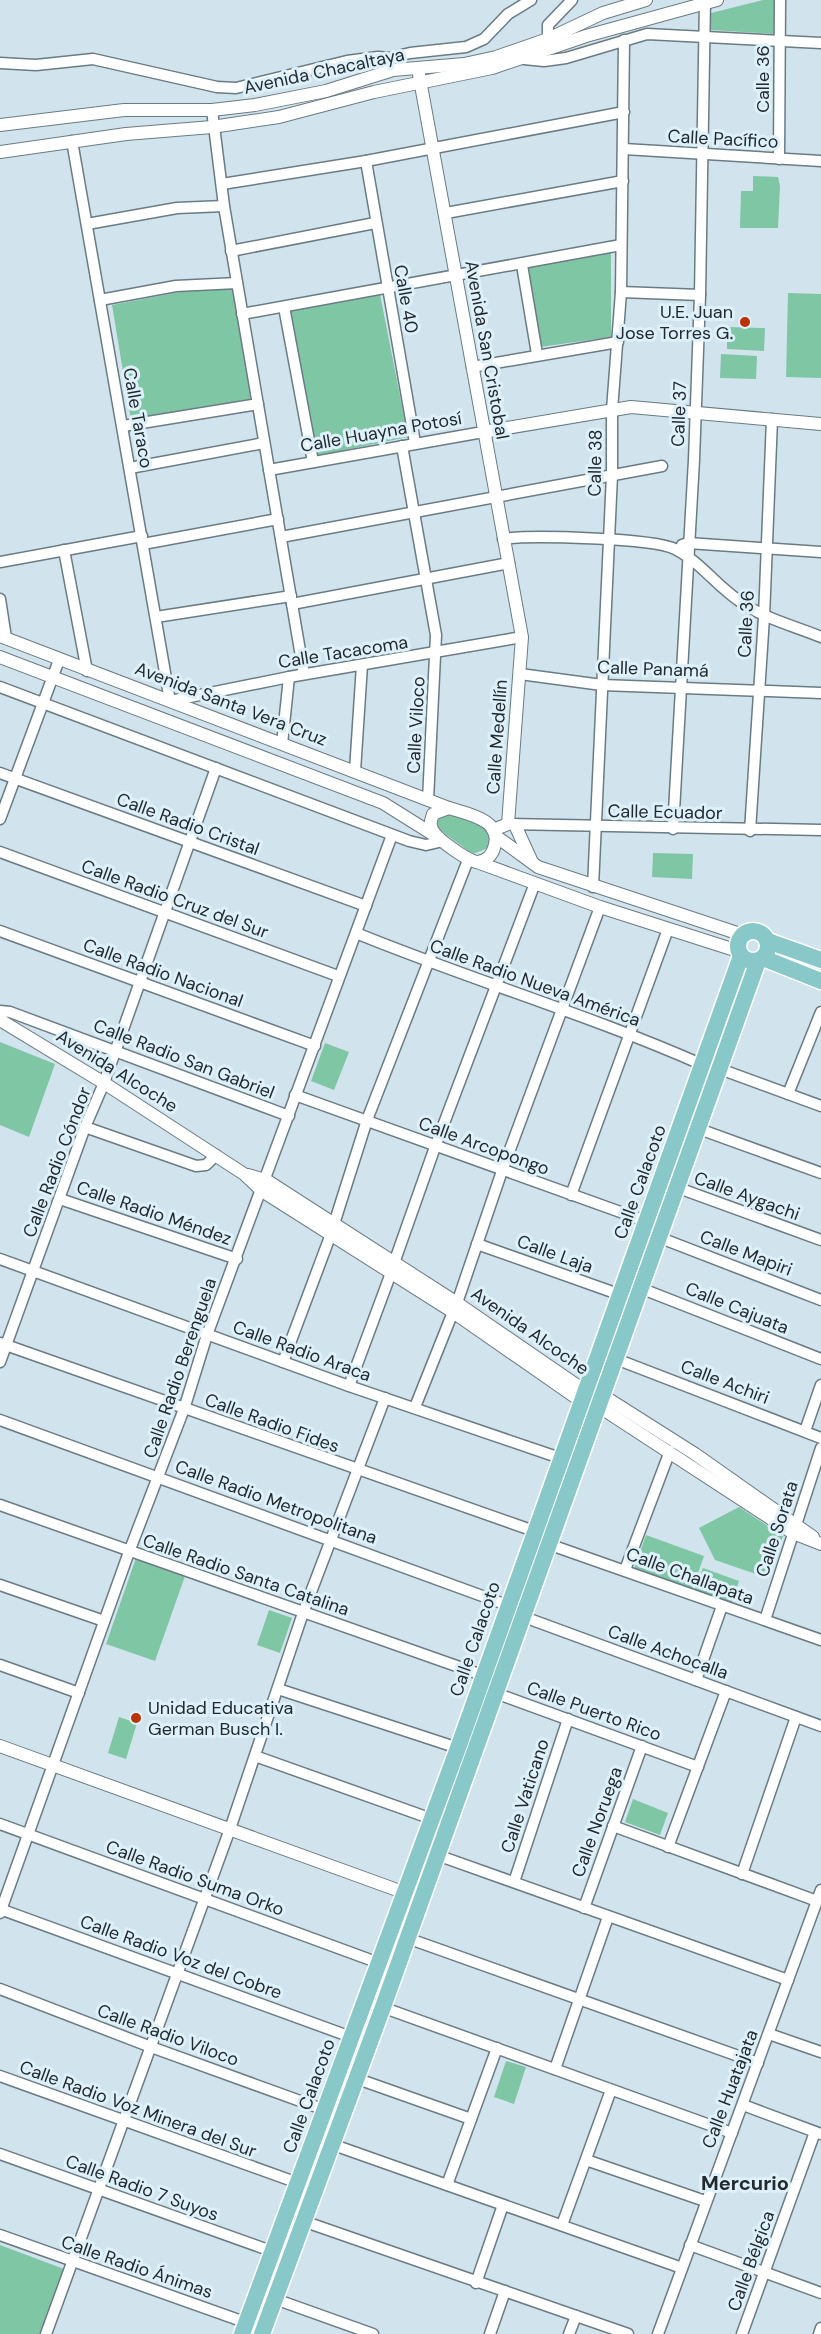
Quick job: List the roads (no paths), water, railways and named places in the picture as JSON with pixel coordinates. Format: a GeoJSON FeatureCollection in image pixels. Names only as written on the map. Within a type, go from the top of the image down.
{"type":"FeatureCollection","features":[{"type":"Feature","properties":{"kind":"main road"},"geometry":{"type":"LineString","coordinates":[[821,960],[768,941],[760,932],[748,932],[739,939],[740,954],[746,960],[760,959],[821,981]]}},
{"type":"Feature","properties":{"kind":"main road"},"geometry":{"type":"LineString","coordinates":[[760,959],[767,953],[768,941]]}},
{"type":"Feature","properties":{"kind":"main road","name":"Calle Calacoto"},"geometry":{"type":"LineString","coordinates":[[245,2328],[379,1962],[413,1895],[437,1855],[524,1617],[640,1288],[703,1065],[740,954]]}},
{"type":"Feature","properties":{"kind":"main road","name":"Calle Calacoto"},"geometry":{"type":"LineString","coordinates":[[669,1185],[699,1129],[760,959]]}},
{"type":"Feature","properties":{"kind":"main road","name":"Calle Calacoto"},"geometry":{"type":"LineString","coordinates":[[263,2331],[407,1938],[413,1895],[432,1819],[507,1605],[621,1295],[656,1228]]}},
{"type":"Feature","properties":{"kind":"street"},"geometry":{"type":"LineString","coordinates":[[0,63],[36,65],[93,58],[217,87],[236,88],[346,61],[378,57],[391,64],[410,53],[466,47],[484,39],[507,14],[531,0]]}},
{"type":"Feature","properties":{"kind":"street"},"geometry":{"type":"LineString","coordinates":[[548,39],[548,25],[572,0]]}},
{"type":"Feature","properties":{"kind":"street","name":"Avenida Chacaltaya"},"geometry":{"type":"LineString","coordinates":[[0,125],[124,110],[212,110],[255,105],[326,91],[391,64],[418,69],[464,64],[496,57],[548,39],[603,13],[646,0]]}},
{"type":"Feature","properties":{"kind":"street","name":"Calle 36"},"geometry":{"type":"LineString","coordinates":[[779,159],[780,0]]}},
{"type":"Feature","properties":{"kind":"street"},"geometry":{"type":"LineString","coordinates":[[0,152],[165,129],[212,127],[279,117],[374,92],[420,84],[524,59],[586,36],[709,1]]}},
{"type":"Feature","properties":{"kind":"street","name":"Calle 37"},"geometry":{"type":"LineString","coordinates":[[673,829],[700,295],[704,37],[709,1]]}},
{"type":"Feature","properties":{"kind":"street"},"geometry":{"type":"LineString","coordinates":[[524,59],[544,61],[566,58],[647,34],[821,44]]}},
{"type":"Feature","properties":{"kind":"street","name":"Calle 38"},"geometry":{"type":"LineString","coordinates":[[593,886],[612,475],[612,410],[621,292],[624,40]]}},
{"type":"Feature","properties":{"kind":"street","name":"Avenida San Cristobal"},"geometry":{"type":"LineString","coordinates":[[418,69],[522,637]]}},
{"type":"Feature","properties":{"kind":"street"},"geometry":{"type":"LineString","coordinates":[[212,110],[212,127],[231,251],[304,674]]}},
{"type":"Feature","properties":{"kind":"street"},"geometry":{"type":"LineString","coordinates":[[222,184],[366,161],[624,112]]}},
{"type":"Feature","properties":{"kind":"street","name":"Calle Taraco"},"geometry":{"type":"LineString","coordinates":[[72,141],[170,701]]}},
{"type":"Feature","properties":{"kind":"street","name":"Calle Pacífico"},"geometry":{"type":"LineString","coordinates":[[624,150],[821,161]]}},
{"type":"Feature","properties":{"kind":"street","name":"Calle 40"},"geometry":{"type":"LineString","coordinates":[[366,161],[415,443]]}},
{"type":"Feature","properties":{"kind":"street"},"geometry":{"type":"LineString","coordinates":[[446,213],[623,181]]}},
{"type":"Feature","properties":{"kind":"street"},"geometry":{"type":"LineString","coordinates":[[87,224],[166,210],[224,206]]}},
{"type":"Feature","properties":{"kind":"street"},"geometry":{"type":"LineString","coordinates":[[231,251],[375,223]]}},
{"type":"Feature","properties":{"kind":"street"},"geometry":{"type":"LineString","coordinates":[[242,314],[522,265],[621,245]]}},
{"type":"Feature","properties":{"kind":"street"},"geometry":{"type":"LineString","coordinates":[[522,265],[537,354]]}},
{"type":"Feature","properties":{"kind":"street"},"geometry":{"type":"LineString","coordinates":[[100,300],[176,286],[237,283]]}},
{"type":"Feature","properties":{"kind":"street"},"geometry":{"type":"LineString","coordinates":[[621,292],[700,295]]}},
{"type":"Feature","properties":{"kind":"street"},"geometry":{"type":"LineString","coordinates":[[284,307],[313,462]]}},
{"type":"Feature","properties":{"kind":"street"},"geometry":{"type":"LineString","coordinates":[[472,367],[537,354],[618,342]]}},
{"type":"Feature","properties":{"kind":"street"},"geometry":{"type":"LineString","coordinates":[[123,426],[258,404]]}},
{"type":"Feature","properties":{"kind":"street","name":"Calle Huayna Potosí"},"geometry":{"type":"LineString","coordinates":[[269,470],[631,407],[821,424]]}},
{"type":"Feature","properties":{"kind":"street","name":"Calle 36"},"geometry":{"type":"LineString","coordinates":[[750,831],[764,617],[772,419]]}},
{"type":"Feature","properties":{"kind":"street"},"geometry":{"type":"LineString","coordinates":[[130,468],[264,442]]}},
{"type":"Feature","properties":{"kind":"street"},"geometry":{"type":"LineString","coordinates":[[402,446],[437,653]]}},
{"type":"Feature","properties":{"kind":"street"},"geometry":{"type":"LineString","coordinates":[[281,537],[662,466]]}},
{"type":"Feature","properties":{"kind":"street"},"geometry":{"type":"LineString","coordinates":[[0,562],[64,550],[278,519]]}},
{"type":"Feature","properties":{"kind":"street"},"geometry":{"type":"LineString","coordinates":[[503,539],[538,537],[656,542],[686,555],[736,599],[764,617],[821,638]]}},
{"type":"Feature","properties":{"kind":"street"},"geometry":{"type":"LineString","coordinates":[[674,548],[688,543],[821,552]]}},
{"type":"Feature","properties":{"kind":"street"},"geometry":{"type":"LineString","coordinates":[[64,550],[87,671]]}},
{"type":"Feature","properties":{"kind":"street"},"geometry":{"type":"LineString","coordinates":[[156,617],[426,580],[509,563]]}},
{"type":"Feature","properties":{"kind":"street"},"geometry":{"type":"LineString","coordinates":[[0,599],[3,637]]}},
{"type":"Feature","properties":{"kind":"street","name":"Avenida Santa Vera Cruz"},"geometry":{"type":"LineString","coordinates":[[3,637],[87,671],[484,820],[495,833]]}},
{"type":"Feature","properties":{"kind":"street","name":"Calle Tacacoma"},"geometry":{"type":"LineString","coordinates":[[170,701],[304,674],[522,637]]}},
{"type":"Feature","properties":{"kind":"street","name":"Calle Medellín"},"geometry":{"type":"LineString","coordinates":[[512,824],[522,637]]}},
{"type":"Feature","properties":{"kind":"street","name":"Calle Viloco"},"geometry":{"type":"LineString","coordinates":[[428,800],[437,653]]}},
{"type":"Feature","properties":{"kind":"street"},"geometry":{"type":"LineString","coordinates":[[0,657],[383,803],[473,861],[740,954]]}},
{"type":"Feature","properties":{"kind":"street"},"geometry":{"type":"LineString","coordinates":[[0,819],[41,702],[59,660]]}},
{"type":"Feature","properties":{"kind":"street"},"geometry":{"type":"LineString","coordinates":[[355,771],[362,665]]}},
{"type":"Feature","properties":{"kind":"street","name":"Calle Panamá"},"geometry":{"type":"LineString","coordinates":[[520,674],[602,685],[821,693]]}},
{"type":"Feature","properties":{"kind":"street"},"geometry":{"type":"LineString","coordinates":[[282,744],[289,677]]}},
{"type":"Feature","properties":{"kind":"street"},"geometry":{"type":"LineString","coordinates":[[0,687],[392,835],[426,845],[439,838]]}},
{"type":"Feature","properties":{"kind":"street","name":"Calle Radio Cóndor"},"geometry":{"type":"LineString","coordinates":[[0,1362],[3,1344],[34,1271],[85,1127],[104,1083],[216,768]]}},
{"type":"Feature","properties":{"kind":"street","name":"Calle Radio Cristal"},"geometry":{"type":"LineString","coordinates":[[0,773],[366,906]]}},
{"type":"Feature","properties":{"kind":"street"},"geometry":{"type":"LineString","coordinates":[[439,838],[430,824],[433,814],[449,808]]}},
{"type":"Feature","properties":{"kind":"street"},"geometry":{"type":"LineString","coordinates":[[495,833],[512,824],[532,863]]}},
{"type":"Feature","properties":{"kind":"street","name":"Calle Ecuador"},"geometry":{"type":"LineString","coordinates":[[512,824],[750,831],[821,830]]}},
{"type":"Feature","properties":{"kind":"street"},"geometry":{"type":"LineString","coordinates":[[283,1362],[332,1229],[367,1120],[429,963],[473,861],[493,853],[495,833]]}},
{"type":"Feature","properties":{"kind":"street"},"geometry":{"type":"LineString","coordinates":[[495,833],[532,863],[593,886],[743,935]]}},
{"type":"Feature","properties":{"kind":"street","name":"Calle Radio Berenguela"},"geometry":{"type":"LineString","coordinates":[[0,1910],[30,1834],[129,1552],[159,1478],[207,1335],[392,835]]}},
{"type":"Feature","properties":{"kind":"street","name":"Calle Radio Cruz del Sur"},"geometry":{"type":"LineString","coordinates":[[0,852],[338,976]]}},
{"type":"Feature","properties":{"kind":"street"},"geometry":{"type":"LineString","coordinates":[[349,1386],[435,1147],[536,883]]}},
{"type":"Feature","properties":{"kind":"street"},"geometry":{"type":"LineString","coordinates":[[415,1407],[455,1307],[502,1171],[600,907]]}},
{"type":"Feature","properties":{"kind":"street"},"geometry":{"type":"LineString","coordinates":[[571,1195],[668,929]]}},
{"type":"Feature","properties":{"kind":"street","name":"Calle Radio Nacional"},"geometry":{"type":"LineString","coordinates":[[0,931],[315,1046]]}},
{"type":"Feature","properties":{"kind":"street","name":"Calle Radio Nueva América"},"geometry":{"type":"LineString","coordinates":[[356,933],[429,963],[496,984],[630,1033],[703,1065]]}},
{"type":"Feature","properties":{"kind":"street","name":"Calle Radio San Gabriel"},"geometry":{"type":"LineString","coordinates":[[0,1011],[116,1050],[289,1116]]}},
{"type":"Feature","properties":{"kind":"street"},"geometry":{"type":"LineString","coordinates":[[788,1094],[821,1012]]}},
{"type":"Feature","properties":{"kind":"street","name":"Avenida Alcoche"},"geometry":{"type":"LineString","coordinates":[[0,1020],[104,1083],[455,1307],[583,1396],[600,1400],[794,1528]]}},
{"type":"Feature","properties":{"kind":"street"},"geometry":{"type":"LineString","coordinates":[[720,1069],[821,1106]]}},
{"type":"Feature","properties":{"kind":"street","name":"Calle Arcopongo"},"geometry":{"type":"LineString","coordinates":[[295,1095],[656,1228]]}},
{"type":"Feature","properties":{"kind":"street"},"geometry":{"type":"LineString","coordinates":[[85,1127],[196,1166],[206,1165],[216,1155]]}},
{"type":"Feature","properties":{"kind":"street"},"geometry":{"type":"LineString","coordinates":[[699,1129],[821,1173]]}},
{"type":"Feature","properties":{"kind":"street","name":"Calle Aygachi"},"geometry":{"type":"LineString","coordinates":[[669,1185],[821,1240]]}},
{"type":"Feature","properties":{"kind":"street","name":"Calle Radio Méndez"},"geometry":{"type":"LineString","coordinates":[[60,1199],[237,1259]]}},
{"type":"Feature","properties":{"kind":"street","name":"Calle Mapiri"},"geometry":{"type":"LineString","coordinates":[[656,1228],[821,1300]]}},
{"type":"Feature","properties":{"kind":"street","name":"Calle Laja"},"geometry":{"type":"LineString","coordinates":[[477,1244],[621,1295]]}},
{"type":"Feature","properties":{"kind":"street","name":"Calle Radio Araca"},"geometry":{"type":"LineString","coordinates":[[0,1259],[349,1386],[561,1458]]}},
{"type":"Feature","properties":{"kind":"street","name":"Calle Cajuata"},"geometry":{"type":"LineString","coordinates":[[640,1288],[821,1359]]}},
{"type":"Feature","properties":{"kind":"street","name":"Calle Radio Fides"},"geometry":{"type":"LineString","coordinates":[[3,1344],[359,1471],[534,1530]]}},
{"type":"Feature","properties":{"kind":"street","name":"Calle Achiri"},"geometry":{"type":"LineString","coordinates":[[616,1359],[821,1438]]}},
{"type":"Feature","properties":{"kind":"street"},"geometry":{"type":"LineString","coordinates":[[805,1431],[821,1385]]}},
{"type":"Feature","properties":{"kind":"street"},"geometry":{"type":"LineString","coordinates":[[46,2334],[230,1829],[303,1613],[385,1398]]}},
{"type":"Feature","properties":{"kind":"street","name":"Avenida Alcoche"},"geometry":{"type":"LineString","coordinates":[[600,1400],[670,1451],[821,1544]]}},
{"type":"Feature","properties":{"kind":"street","name":"Calle Radio Metropolitana"},"geometry":{"type":"LineString","coordinates":[[0,1420],[332,1539],[507,1605]]}},
{"type":"Feature","properties":{"kind":"street","name":"Calle Sorata"},"geometry":{"type":"LineString","coordinates":[[765,1620],[821,1448]]}},
{"type":"Feature","properties":{"kind":"street"},"geometry":{"type":"LineString","coordinates":[[626,1570],[670,1451]]}},
{"type":"Feature","properties":{"kind":"street","name":"Calle Radio Santa Catalina"},"geometry":{"type":"LineString","coordinates":[[0,1505],[303,1613],[480,1681]]}},
{"type":"Feature","properties":{"kind":"street","name":"Calle Challapata"},"geometry":{"type":"LineString","coordinates":[[548,1544],[821,1640]]}},
{"type":"Feature","properties":{"kind":"street"},"geometry":{"type":"LineString","coordinates":[[0,1585],[104,1621]]}},
{"type":"Feature","properties":{"kind":"street","name":"Calle Achocalla"},"geometry":{"type":"LineString","coordinates":[[507,1605],[524,1617],[821,1726]]}},
{"type":"Feature","properties":{"kind":"street"},"geometry":{"type":"LineString","coordinates":[[696,1680],[722,1606]]}},
{"type":"Feature","properties":{"kind":"street"},"geometry":{"type":"LineString","coordinates":[[0,1665],[79,1692]]}},
{"type":"Feature","properties":{"kind":"street","name":"Calle Puerto Rico"},"geometry":{"type":"LineString","coordinates":[[480,1681],[495,1693],[698,1767]]}},
{"type":"Feature","properties":{"kind":"street"},"geometry":{"type":"LineString","coordinates":[[278,1689],[458,1748]]}},
{"type":"Feature","properties":{"kind":"street"},"geometry":{"type":"LineString","coordinates":[[668,1847],[726,1691]]}},
{"type":"Feature","properties":{"kind":"street"},"geometry":{"type":"LineString","coordinates":[[742,1874],[796,1717]]}},
{"type":"Feature","properties":{"kind":"street","name":"Calle Vaticano"},"geometry":{"type":"LineString","coordinates":[[514,1882],[568,1719]]}},
{"type":"Feature","properties":{"kind":"street"},"geometry":{"type":"LineString","coordinates":[[0,1746],[413,1895]]}},
{"type":"Feature","properties":{"kind":"street","name":"Calle Noruega"},"geometry":{"type":"LineString","coordinates":[[584,1908],[642,1746]]}},
{"type":"Feature","properties":{"kind":"street"},"geometry":{"type":"LineString","coordinates":[[255,1756],[432,1819]]}},
{"type":"Feature","properties":{"kind":"street","name":"Calle Radio Suma Orko"},"geometry":{"type":"LineString","coordinates":[[0,1824],[203,1900],[379,1962]]}},
{"type":"Feature","properties":{"kind":"street"},"geometry":{"type":"LineString","coordinates":[[613,1826],[817,1901]]}},
{"type":"Feature","properties":{"kind":"street"},"geometry":{"type":"LineString","coordinates":[[437,1855],[788,1980]]}},
{"type":"Feature","properties":{"kind":"street","name":"Calle Huatajata"},"geometry":{"type":"LineString","coordinates":[[658,2334],[821,1890]]}},
{"type":"Feature","properties":{"kind":"street","name":"Calle Radio Voz del Cobre"},"geometry":{"type":"LineString","coordinates":[[0,1910],[351,2037]]}},
{"type":"Feature","properties":{"kind":"street"},"geometry":{"type":"LineString","coordinates":[[555,2069],[608,1917]]}},
{"type":"Feature","properties":{"kind":"street"},"geometry":{"type":"LineString","coordinates":[[407,1938],[578,2001],[758,2063]]}},
{"type":"Feature","properties":{"kind":"street","name":"Calle Radio Viloco"},"geometry":{"type":"LineString","coordinates":[[0,1989],[151,2048],[325,2110]]}},
{"type":"Feature","properties":{"kind":"street"},"geometry":{"type":"LineString","coordinates":[[365,2001],[732,2133]]}},
{"type":"Feature","properties":{"kind":"street"},"geometry":{"type":"LineString","coordinates":[[769,2034],[821,2052]]}},
{"type":"Feature","properties":{"kind":"street"},"geometry":{"type":"LineString","coordinates":[[447,2185],[497,2048]]}},
{"type":"Feature","properties":{"kind":"street","name":"Calle Radio Voz Minera del Sur"},"geometry":{"type":"LineString","coordinates":[[0,2076],[298,2183]]}},
{"type":"Feature","properties":{"kind":"street"},"geometry":{"type":"LineString","coordinates":[[355,2078],[471,2119]]}},
{"type":"Feature","properties":{"kind":"street"},"geometry":{"type":"LineString","coordinates":[[562,2225],[611,2090]]}},
{"type":"Feature","properties":{"kind":"street"},"geometry":{"type":"LineString","coordinates":[[743,2105],[818,2133]]}},
{"type":"Feature","properties":{"kind":"street","name":"Calle Bélgica"},"geometry":{"type":"LineString","coordinates":[[742,2334],[818,2133]]}},
{"type":"Feature","properties":{"kind":"street"},"geometry":{"type":"LineString","coordinates":[[331,2144],[682,2268]]}},
{"type":"Feature","properties":{"kind":"street","name":"Calle Radio 7 Suyos"},"geometry":{"type":"LineString","coordinates":[[0,2154],[274,2253]]}},
{"type":"Feature","properties":{"kind":"street"},"geometry":{"type":"LineString","coordinates":[[586,2160],[705,2201]]}},
{"type":"Feature","properties":{"kind":"street"},"geometry":{"type":"LineString","coordinates":[[476,2283],[503,2205]]}},
{"type":"Feature","properties":{"kind":"street"},"geometry":{"type":"LineString","coordinates":[[287,2215],[476,2283],[628,2334]]}},
{"type":"Feature","properties":{"kind":"street","name":"Calle Radio Ánimas"},"geometry":{"type":"LineString","coordinates":[[0,2235],[245,2328],[263,2331]]}},
{"type":"Feature","properties":{"kind":"street"},"geometry":{"type":"LineString","coordinates":[[690,2245],[821,2293]]}},
{"type":"Feature","properties":{"kind":"street"},"geometry":{"type":"LineString","coordinates":[[490,2334],[505,2291]]}},
{"type":"Feature","properties":{"kind":"street"},"geometry":{"type":"LineString","coordinates":[[275,2299],[373,2334]]}},
{"type":"Feature","properties":{"kind":"street"},"geometry":{"type":"LineString","coordinates":[[569,2334],[576,2316]]}},
{"type":"Feature","properties":{"kind":"street"},"geometry":{"type":"LineString","coordinates":[[819,2334],[821,2328]]}},
{"type":"Feature","properties":{"kind":"place","name":"U.E. Juan Jose Torres G."},"geometry":{"type":"Point","coordinates":[745,322]}},
{"type":"Feature","properties":{"kind":"place","name":"Unidad Educativa German Busch I."},"geometry":{"type":"Point","coordinates":[136,1718]}},
{"type":"Feature","properties":{"kind":"district","name":"Mercurio"},"geometry":{"type":"Point","coordinates":[745,2183]}}]}
